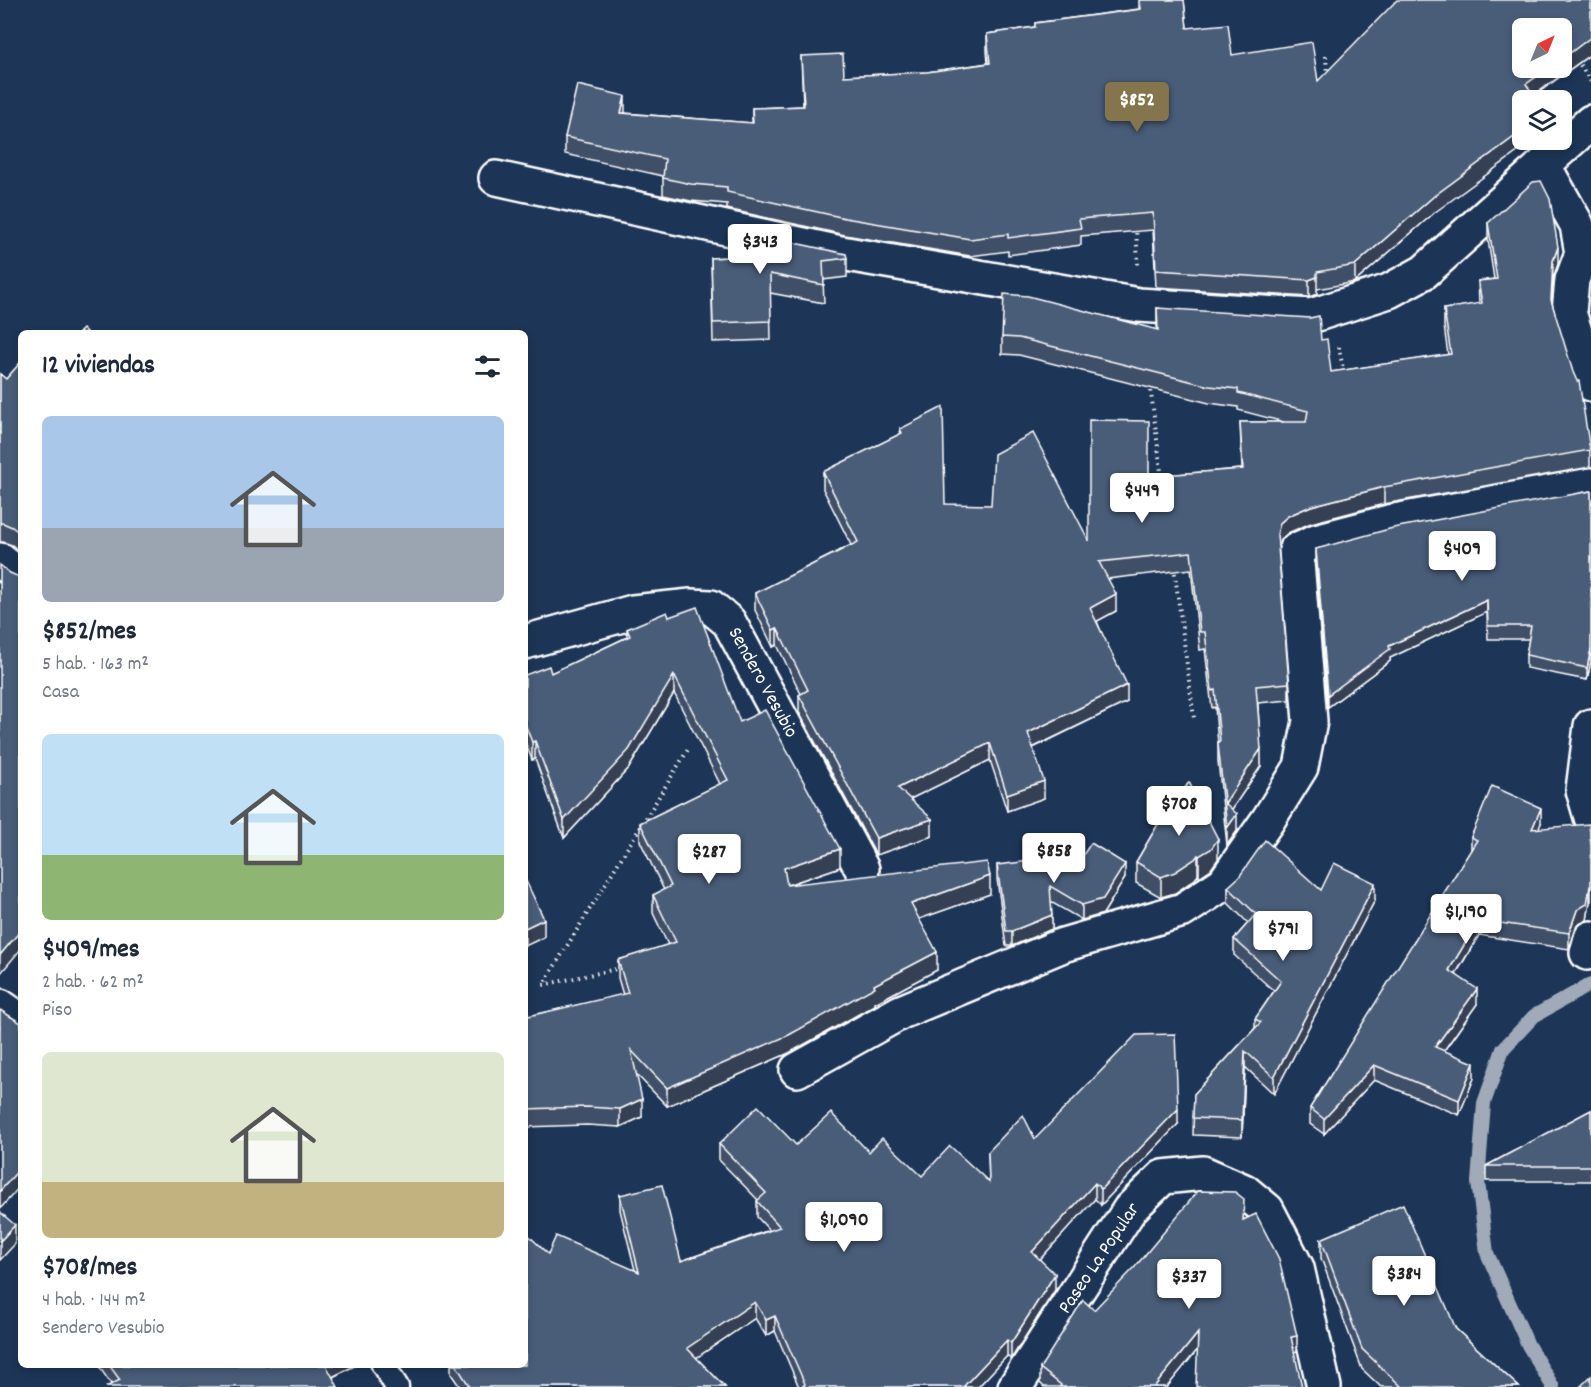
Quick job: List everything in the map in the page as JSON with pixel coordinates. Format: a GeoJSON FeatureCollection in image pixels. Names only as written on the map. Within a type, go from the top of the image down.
{"type":"FeatureCollection","features":[{"type":"Feature","properties":{"kind":"street"},"geometry":{"type":"LineString","coordinates":[[496,178],[841,253],[1139,305],[1311,316],[1389,291],[1424,272],[1544,166],[1586,135]]}},
{"type":"Feature","properties":{"kind":"street"},"geometry":{"type":"LineString","coordinates":[[1544,166],[1577,225],[1582,253],[1572,280],[1569,312],[1591,384]]}},
{"type":"Feature","properties":{"kind":"street"},"geometry":{"type":"LineString","coordinates":[[797,1070],[901,1012],[1063,945],[1183,910],[1224,883],[1268,820],[1301,767],[1310,721],[1296,550],[1316,541],[1389,522],[1591,485]]}},
{"type":"Feature","properties":{"kind":"street"},"geometry":{"type":"LineString","coordinates":[[0,560],[18,575]]}},
{"type":"Feature","properties":{"kind":"street","name":"Sendero Vesubio"},"geometry":{"type":"LineString","coordinates":[[528,641],[633,612],[691,606],[711,607],[729,622],[862,869]]}},
{"type":"Feature","properties":{"kind":"street"},"geometry":{"type":"LineString","coordinates":[[1591,726],[1583,790],[1591,817]]}},
{"type":"Feature","properties":{"kind":"street"},"geometry":{"type":"LineString","coordinates":[[0,1006],[18,1019]]}},
{"type":"Feature","properties":{"kind":"street","name":"Paseo La Popular"},"geometry":{"type":"LineString","coordinates":[[1015,1387],[1130,1209],[1163,1177],[1203,1173],[1244,1191],[1267,1210],[1298,1268],[1324,1387]]}},
{"type":"Feature","properties":{"kind":"lane"},"geometry":{"type":"LineString","coordinates":[[385,1368],[396,1387]]}},
{"type":"Feature","properties":{"kind":"path"},"geometry":{"type":"LineString","coordinates":[[1573,55],[1591,82]]}},
{"type":"Feature","properties":{"kind":"path"},"geometry":{"type":"LineString","coordinates":[[1136,222],[1139,305]]}},
{"type":"Feature","properties":{"kind":"path"},"geometry":{"type":"LineString","coordinates":[[1149,376],[1162,482]]}},
{"type":"Feature","properties":{"kind":"path"},"geometry":{"type":"LineString","coordinates":[[1173,564],[1194,718]]}},
{"type":"Feature","properties":{"kind":"path"},"geometry":{"type":"LineString","coordinates":[[625,966],[614,971],[543,985],[689,748]]}},
{"type":"Feature","properties":{"kind":"building"},"geometry":{"type":"Polygon","coordinates":[[[1140,0],[1184,0],[1187,28],[1228,24],[1232,55],[1312,42],[1318,81],[1397,0],[1591,0],[1591,37],[1572,51],[1572,18],[1512,18],[1512,78],[1535,78],[1526,84],[1530,90],[1512,90],[1512,138],[1434,196],[1355,265],[1317,272],[1317,277],[1309,280],[1156,270],[1153,213],[1079,219],[1081,228],[1008,238],[1008,234],[970,239],[845,218],[727,192],[727,187],[691,184],[663,178],[665,159],[565,137],[577,85],[625,96],[621,113],[753,123],[752,108],[804,106],[801,56],[843,54],[844,76],[927,72],[990,63],[987,34],[1035,27],[1035,23],[1141,9],[1140,0]]]}},
{"type":"Feature","properties":{"kind":"building"},"geometry":{"type":"Polygon","coordinates":[[[1541,181],[1550,199],[1558,247],[1553,261],[1551,300],[1573,372],[1579,381],[1590,450],[1384,487],[1311,506],[1288,516],[1280,523],[1277,534],[1289,683],[1256,686],[1261,749],[1225,803],[1237,814],[1227,828],[1215,690],[1212,691],[1205,632],[1200,632],[1191,552],[1099,562],[1116,594],[1090,608],[1127,685],[1028,733],[1044,781],[1007,794],[990,743],[898,788],[932,819],[876,838],[799,695],[808,690],[777,628],[773,630],[755,593],[858,542],[823,472],[902,433],[900,429],[943,407],[945,504],[991,505],[994,454],[1033,433],[1089,541],[1089,420],[1149,421],[1149,476],[1243,469],[1240,422],[1306,422],[1308,411],[1238,393],[1238,389],[1209,386],[1019,338],[1002,337],[1004,294],[1028,296],[1158,330],[1157,308],[1310,318],[1319,316],[1321,340],[1327,339],[1331,372],[1451,354],[1444,309],[1482,303],[1478,281],[1497,279],[1488,223],[1533,182],[1541,181]]]}},
{"type":"Feature","properties":{"kind":"building"},"geometry":{"type":"Polygon","coordinates":[[[729,229],[846,254],[847,258],[823,261],[824,285],[770,274],[771,321],[713,323],[711,258],[730,257],[729,229]]]}},
{"type":"Feature","properties":{"kind":"building"},"geometry":{"type":"Polygon","coordinates":[[[18,365],[18,532],[0,523],[0,374],[6,379],[18,365]]]}},
{"type":"Feature","properties":{"kind":"building"},"geometry":{"type":"Polygon","coordinates":[[[1591,491],[1591,649],[1587,668],[1526,655],[1531,626],[1488,626],[1487,600],[1389,646],[1390,649],[1328,695],[1316,549],[1393,528],[1591,491]]]}},
{"type":"Feature","properties":{"kind":"building"},"geometry":{"type":"Polygon","coordinates":[[[0,565],[18,577],[18,934],[0,955],[0,565]]]}},
{"type":"Feature","properties":{"kind":"building"},"geometry":{"type":"Polygon","coordinates":[[[697,607],[740,722],[765,710],[840,849],[784,868],[787,885],[987,862],[990,876],[911,904],[937,952],[874,985],[875,987],[789,1035],[667,1088],[631,1050],[642,1099],[620,1109],[587,1107],[528,1109],[528,1014],[529,1016],[628,993],[618,960],[676,942],[653,895],[671,886],[640,823],[728,780],[674,675],[629,750],[564,820],[535,741],[532,742],[528,732],[528,674],[549,666],[551,673],[630,636],[627,629],[667,612],[669,617],[697,607]]]}},
{"type":"Feature","properties":{"kind":"building"},"geometry":{"type":"Polygon","coordinates":[[[1189,782],[1218,839],[1211,849],[1198,855],[1175,872],[1161,877],[1136,862],[1164,814],[1166,816],[1189,782]]]}},
{"type":"Feature","properties":{"kind":"building"},"geometry":{"type":"Polygon","coordinates":[[[1492,786],[1541,808],[1532,829],[1589,824],[1591,886],[1587,904],[1577,910],[1569,933],[1479,920],[1449,970],[1477,989],[1435,1047],[1474,1063],[1459,1100],[1374,1065],[1324,1119],[1310,1108],[1477,840],[1471,837],[1492,786]]]}},
{"type":"Feature","properties":{"kind":"building"},"geometry":{"type":"Polygon","coordinates":[[[1265,840],[1321,890],[1334,863],[1375,883],[1274,1077],[1245,1051],[1242,1120],[1193,1118],[1194,1094],[1261,1022],[1255,1019],[1281,981],[1234,939],[1256,914],[1228,887],[1239,877],[1265,840]]]}},
{"type":"Feature","properties":{"kind":"building"},"geometry":{"type":"Polygon","coordinates":[[[1091,843],[1125,864],[1103,899],[1082,905],[1050,886],[1052,915],[1012,931],[1006,931],[997,865],[1083,855],[1091,843]]]}},
{"type":"Feature","properties":{"kind":"building"},"geometry":{"type":"Polygon","coordinates":[[[528,885],[544,919],[528,927],[528,885]]]}},
{"type":"Feature","properties":{"kind":"building"},"geometry":{"type":"Polygon","coordinates":[[[0,1010],[18,1021],[18,1170],[0,1191],[0,1010]]]}},
{"type":"Feature","properties":{"kind":"building"},"geometry":{"type":"Polygon","coordinates":[[[1175,1034],[1178,1109],[1101,1189],[1095,1183],[1032,1252],[1055,1274],[1011,1343],[1007,1340],[963,1387],[802,1387],[805,1384],[775,1316],[766,1320],[755,1302],[687,1348],[725,1387],[470,1387],[458,1368],[528,1368],[528,1235],[548,1254],[556,1236],[639,1272],[620,1195],[662,1185],[681,1261],[780,1227],[757,1201],[766,1193],[719,1144],[758,1106],[796,1145],[831,1113],[869,1152],[882,1138],[922,1176],[950,1146],[989,1182],[988,1152],[1023,1115],[1035,1139],[1136,1035],[1175,1034]]]}},
{"type":"Feature","properties":{"kind":"building"},"geometry":{"type":"Polygon","coordinates":[[[1591,1110],[1591,1166],[1486,1166],[1591,1110]]]}},
{"type":"Feature","properties":{"kind":"building"},"geometry":{"type":"Polygon","coordinates":[[[1198,1191],[1235,1192],[1244,1199],[1243,1220],[1256,1214],[1279,1259],[1297,1336],[1291,1337],[1302,1387],[1196,1387],[1198,1333],[1154,1387],[1060,1387],[1061,1385],[1040,1368],[1083,1300],[1094,1310],[1135,1267],[1198,1191]]]}},
{"type":"Feature","properties":{"kind":"building"},"geometry":{"type":"Polygon","coordinates":[[[1403,1204],[1456,1329],[1519,1387],[1402,1387],[1362,1349],[1321,1239],[1403,1204]]]}},
{"type":"Feature","properties":{"kind":"building"},"geometry":{"type":"Polygon","coordinates":[[[0,1212],[15,1225],[0,1241],[0,1212]]]}},
{"type":"Feature","properties":{"kind":"building"},"geometry":{"type":"Polygon","coordinates":[[[111,1368],[328,1368],[338,1387],[106,1387],[120,1380],[111,1368]]]}},
{"type":"Feature","properties":{"kind":"building"},"geometry":{"type":"Polygon","coordinates":[[[1591,1376],[1591,1387],[1580,1387],[1591,1376]]]}},
{"type":"Feature","properties":{"kind":"waterway"},"geometry":{"type":"LineString","coordinates":[[1553,1387],[1528,1345],[1487,1253],[1478,1182],[1484,1103],[1503,1049],[1534,1016],[1591,984]]}}]}
